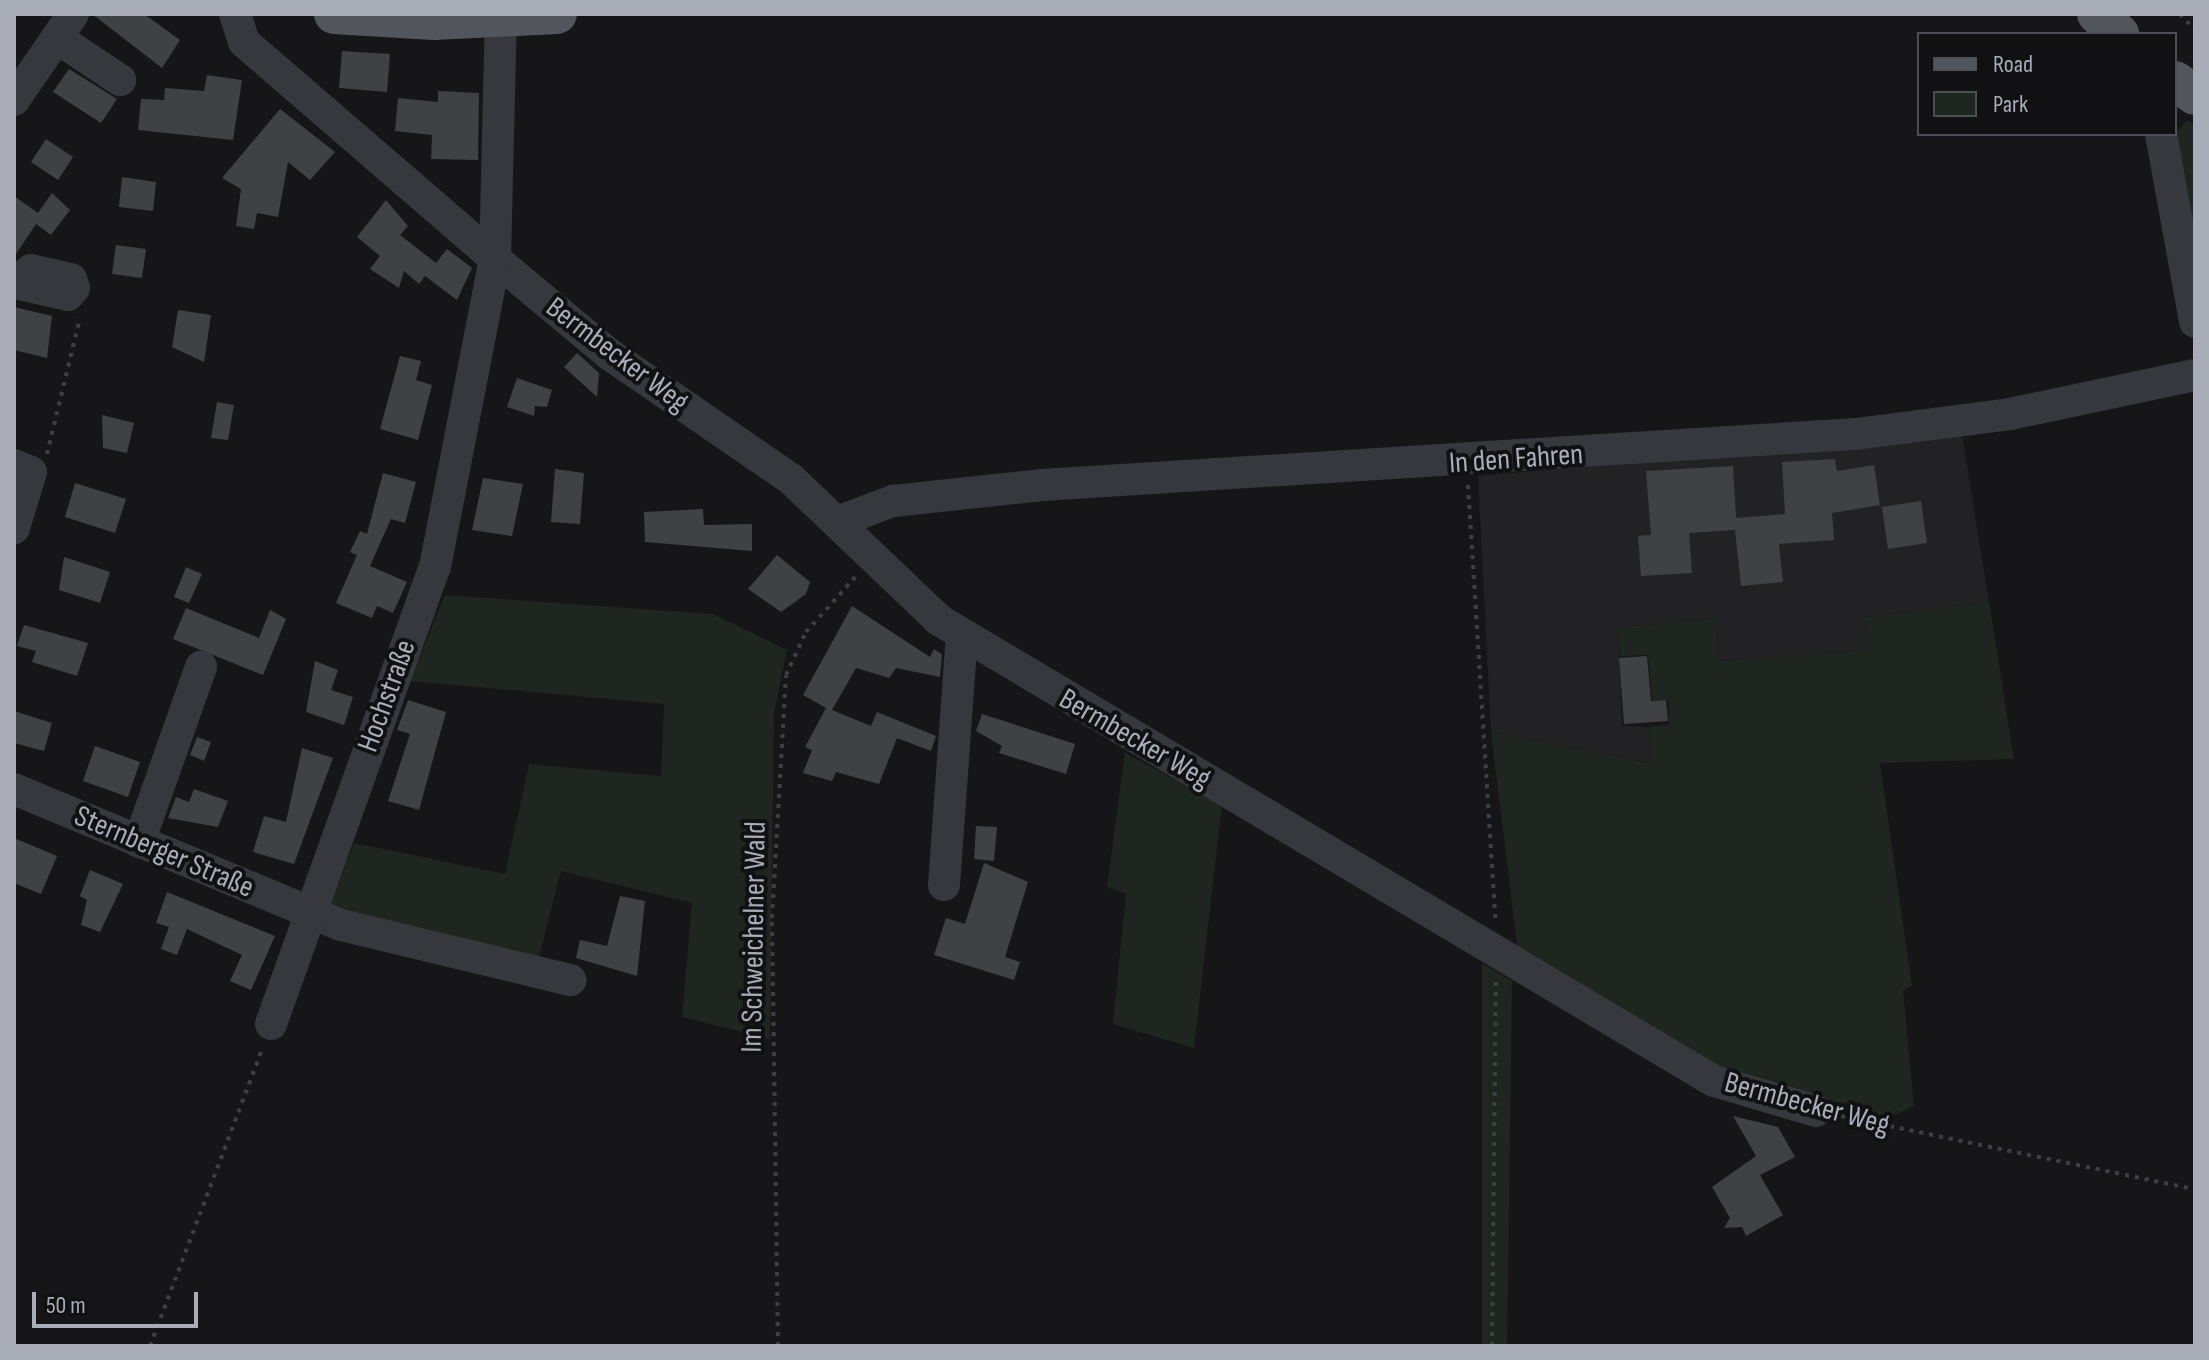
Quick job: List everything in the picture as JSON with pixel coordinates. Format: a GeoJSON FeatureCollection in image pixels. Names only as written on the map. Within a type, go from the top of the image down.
{"type":"FeatureCollection","features":[{"type":"Feature","properties":{"kind":"main road"},"geometry":{"type":"LineString","coordinates":[[334,14],[557,14]]}},
{"type":"Feature","properties":{"kind":"main road"},"geometry":{"type":"LineString","coordinates":[[2097,14],[2117,32]]}},
{"type":"Feature","properties":{"kind":"main road"},"geometry":{"type":"LineString","coordinates":[[2177,82],[2195,95]]}},
{"type":"Feature","properties":{"kind":"street","name":"Bermbecker Weg"},"geometry":{"type":"LineString","coordinates":[[235,14],[244,42],[495,259],[609,354],[791,479],[871,559],[962,635],[1714,1081],[1816,1111]]}},
{"type":"Feature","properties":{"kind":"street","name":"Hochstraße"},"geometry":{"type":"LineString","coordinates":[[271,1024],[314,915],[435,567],[495,259],[502,16]]}},
{"type":"Feature","properties":{"kind":"street"},"geometry":{"type":"LineString","coordinates":[[14,100],[65,26],[120,80]]}},
{"type":"Feature","properties":{"kind":"street"},"geometry":{"type":"LineString","coordinates":[[2161,136],[2195,322]]}},
{"type":"Feature","properties":{"kind":"street"},"geometry":{"type":"LineString","coordinates":[[15,283],[68,295]]}},
{"type":"Feature","properties":{"kind":"street","name":"In den Fahren"},"geometry":{"type":"LineString","coordinates":[[837,522],[893,501],[1042,485],[1466,464],[1856,434],[2010,414],[2195,375]]}},
{"type":"Feature","properties":{"kind":"street"},"geometry":{"type":"LineString","coordinates":[[14,528],[22,469]]}},
{"type":"Feature","properties":{"kind":"street"},"geometry":{"type":"LineString","coordinates":[[944,885],[962,635]]}},
{"type":"Feature","properties":{"kind":"street"},"geometry":{"type":"LineString","coordinates":[[139,842],[201,667]]}},
{"type":"Feature","properties":{"kind":"street","name":"Sternberger Straße"},"geometry":{"type":"LineString","coordinates":[[14,789],[314,915],[570,980]]}},
{"type":"Feature","properties":{"kind":"path"},"geometry":{"type":"LineString","coordinates":[[2180,14],[2195,30]]}},
{"type":"Feature","properties":{"kind":"path"},"geometry":{"type":"LineString","coordinates":[[22,469],[45,461],[80,317],[68,295]]}},
{"type":"Feature","properties":{"kind":"path"},"geometry":{"type":"LineString","coordinates":[[1466,464],[1497,950],[1492,1346]]}},
{"type":"Feature","properties":{"kind":"path","name":"Im Schweichelner Wald"},"geometry":{"type":"LineString","coordinates":[[778,1346],[772,918],[786,675],[806,632],[871,559]]}},
{"type":"Feature","properties":{"kind":"path"},"geometry":{"type":"LineString","coordinates":[[150,1346],[271,1024]]}},
{"type":"Feature","properties":{"kind":"path","name":"Bermbecker Weg"},"geometry":{"type":"LineString","coordinates":[[1816,1111],[2195,1189]]}},
{"type":"Feature","properties":{"kind":"shaded area"},"geometry":{"type":"Polygon","coordinates":[[[1962,434],[1989,602],[1866,617],[1863,651],[1719,661],[1715,619],[1618,627],[1622,726],[1648,727],[1651,763],[1491,732],[1478,476],[1962,434]]]}},
{"type":"Feature","properties":{"kind":"green space"},"geometry":{"type":"Polygon","coordinates":[[[2187,120],[2195,126],[2195,273],[2172,137],[2177,136],[2177,131],[2187,120]]]}},
{"type":"Feature","properties":{"kind":"green space"},"geometry":{"type":"Polygon","coordinates":[[[445,595],[713,614],[787,650],[774,713],[770,1039],[682,1017],[692,903],[561,871],[533,981],[322,927],[354,843],[505,874],[529,764],[661,776],[664,704],[410,681],[445,595]]]}},
{"type":"Feature","properties":{"kind":"green space"},"geometry":{"type":"Polygon","coordinates":[[[1989,602],[2014,759],[1880,763],[1912,986],[1903,990],[1914,1106],[1886,1119],[1728,1076],[1546,972],[1517,945],[1491,732],[1650,763],[1648,727],[1669,725],[1668,700],[1652,700],[1648,655],[1620,656],[1618,627],[1715,619],[1719,661],[1863,651],[1866,617],[1989,602]]]}},
{"type":"Feature","properties":{"kind":"green space"},"geometry":{"type":"Polygon","coordinates":[[[1125,753],[1222,804],[1194,1048],[1113,1024],[1126,894],[1107,887],[1125,753]]]}},
{"type":"Feature","properties":{"kind":"green space"},"geometry":{"type":"Polygon","coordinates":[[[1482,963],[1512,981],[1507,1346],[1482,1346],[1482,963]]]}},
{"type":"Feature","properties":{"kind":"building"},"geometry":{"type":"Polygon","coordinates":[[[92,14],[144,14],[180,40],[162,68],[92,14]]]}},
{"type":"Feature","properties":{"kind":"building"},"geometry":{"type":"Polygon","coordinates":[[[342,51],[390,54],[387,92],[339,88],[342,51]]]}},
{"type":"Feature","properties":{"kind":"building"},"geometry":{"type":"Polygon","coordinates":[[[69,69],[117,99],[101,123],[53,92],[69,69]]]}},
{"type":"Feature","properties":{"kind":"building"},"geometry":{"type":"Polygon","coordinates":[[[207,75],[242,80],[233,140],[138,130],[141,99],[164,100],[165,88],[204,91],[207,75]]]}},
{"type":"Feature","properties":{"kind":"building"},"geometry":{"type":"Polygon","coordinates":[[[438,91],[479,93],[478,160],[431,159],[432,135],[395,131],[398,98],[438,102],[438,91]]]}},
{"type":"Feature","properties":{"kind":"building"},"geometry":{"type":"Polygon","coordinates":[[[280,109],[335,152],[310,180],[288,162],[278,217],[257,213],[254,229],[236,226],[241,189],[222,178],[280,109]]]}},
{"type":"Feature","properties":{"kind":"building"},"geometry":{"type":"Polygon","coordinates":[[[46,139],[73,157],[58,180],[31,162],[46,139]]]}},
{"type":"Feature","properties":{"kind":"building"},"geometry":{"type":"Polygon","coordinates":[[[122,177],[156,182],[153,211],[119,207],[122,177]]]}},
{"type":"Feature","properties":{"kind":"building"},"geometry":{"type":"Polygon","coordinates":[[[52,193],[70,210],[51,235],[36,224],[14,257],[14,196],[38,213],[52,193]]]}},
{"type":"Feature","properties":{"kind":"building"},"geometry":{"type":"Polygon","coordinates":[[[386,200],[408,226],[400,235],[436,263],[447,249],[472,268],[457,300],[425,276],[419,284],[404,271],[399,288],[370,269],[380,256],[357,237],[386,200]]]}},
{"type":"Feature","properties":{"kind":"building"},"geometry":{"type":"Polygon","coordinates":[[[116,245],[146,249],[142,278],[112,274],[116,245]]]}},
{"type":"Feature","properties":{"kind":"building"},"geometry":{"type":"Polygon","coordinates":[[[14,307],[52,316],[47,358],[14,350],[14,307]]]}},
{"type":"Feature","properties":{"kind":"building"},"geometry":{"type":"Polygon","coordinates":[[[178,310],[211,315],[204,362],[172,347],[178,310]]]}},
{"type":"Feature","properties":{"kind":"building"},"geometry":{"type":"Polygon","coordinates":[[[577,353],[599,373],[597,397],[564,367],[577,353]]]}},
{"type":"Feature","properties":{"kind":"building"},"geometry":{"type":"Polygon","coordinates":[[[400,356],[421,361],[416,380],[432,385],[418,440],[380,429],[400,356]]]}},
{"type":"Feature","properties":{"kind":"building"},"geometry":{"type":"Polygon","coordinates":[[[517,378],[552,390],[547,407],[535,406],[534,416],[507,407],[517,378]]]}},
{"type":"Feature","properties":{"kind":"building"},"geometry":{"type":"Polygon","coordinates":[[[217,402],[234,405],[228,440],[211,438],[217,402]]]}},
{"type":"Feature","properties":{"kind":"building"},"geometry":{"type":"Polygon","coordinates":[[[102,415],[134,423],[127,453],[103,448],[102,415]]]}},
{"type":"Feature","properties":{"kind":"building"},"geometry":{"type":"Polygon","coordinates":[[[1835,459],[1837,471],[1874,465],[1880,505],[1832,513],[1834,540],[1779,544],[1783,582],[1741,586],[1735,530],[1689,533],[1692,573],[1641,576],[1638,536],[1651,535],[1646,471],[1733,466],[1736,518],[1785,514],[1782,462],[1835,459]]]}},
{"type":"Feature","properties":{"kind":"building"},"geometry":{"type":"Polygon","coordinates":[[[555,469],[584,473],[580,524],[551,522],[555,469]]]}},
{"type":"Feature","properties":{"kind":"building"},"geometry":{"type":"Polygon","coordinates":[[[383,473],[416,482],[405,523],[391,519],[370,566],[407,582],[393,613],[377,606],[372,618],[336,603],[357,555],[350,552],[360,531],[367,534],[383,473]]]}},
{"type":"Feature","properties":{"kind":"building"},"geometry":{"type":"Polygon","coordinates":[[[483,478],[523,484],[512,536],[472,530],[483,478]]]}},
{"type":"Feature","properties":{"kind":"building"},"geometry":{"type":"Polygon","coordinates":[[[75,483],[126,499],[115,533],[65,517],[75,483]]]}},
{"type":"Feature","properties":{"kind":"building"},"geometry":{"type":"Polygon","coordinates":[[[1921,501],[1927,543],[1888,549],[1882,507],[1921,501]]]}},
{"type":"Feature","properties":{"kind":"building"},"geometry":{"type":"Polygon","coordinates":[[[703,509],[704,525],[752,524],[752,551],[645,542],[644,512],[703,509]]]}},
{"type":"Feature","properties":{"kind":"building"},"geometry":{"type":"Polygon","coordinates":[[[777,555],[810,582],[806,594],[781,612],[748,589],[777,555]]]}},
{"type":"Feature","properties":{"kind":"building"},"geometry":{"type":"Polygon","coordinates":[[[64,557],[110,572],[100,603],[59,590],[64,557]]]}},
{"type":"Feature","properties":{"kind":"building"},"geometry":{"type":"Polygon","coordinates":[[[186,567],[202,574],[189,603],[174,597],[186,567]]]}},
{"type":"Feature","properties":{"kind":"building"},"geometry":{"type":"Polygon","coordinates":[[[852,606],[930,657],[934,649],[942,654],[940,677],[896,668],[889,678],[856,668],[832,710],[871,726],[877,712],[936,736],[931,751],[897,738],[879,784],[836,772],[832,781],[803,773],[812,750],[805,747],[826,708],[803,695],[852,606]]]}},
{"type":"Feature","properties":{"kind":"building"},"geometry":{"type":"Polygon","coordinates":[[[186,608],[259,638],[270,610],[286,619],[263,675],[173,639],[186,608]]]}},
{"type":"Feature","properties":{"kind":"building"},"geometry":{"type":"Polygon","coordinates":[[[24,625],[88,643],[77,676],[32,662],[36,651],[17,646],[24,625]]]}},
{"type":"Feature","properties":{"kind":"building"},"geometry":{"type":"Polygon","coordinates":[[[1647,656],[1651,701],[1666,700],[1668,721],[1624,724],[1619,658],[1647,656]]]}},
{"type":"Feature","properties":{"kind":"building"},"geometry":{"type":"Polygon","coordinates":[[[315,661],[338,670],[331,690],[353,697],[344,725],[306,712],[315,661]]]}},
{"type":"Feature","properties":{"kind":"building"},"geometry":{"type":"Polygon","coordinates":[[[408,700],[446,712],[419,810],[388,801],[410,734],[397,730],[408,700]]]}},
{"type":"Feature","properties":{"kind":"building"},"geometry":{"type":"Polygon","coordinates":[[[14,711],[52,723],[44,751],[14,743],[14,711]]]}},
{"type":"Feature","properties":{"kind":"building"},"geometry":{"type":"Polygon","coordinates":[[[982,714],[1075,744],[1066,774],[999,753],[1002,746],[976,731],[982,714]]]}},
{"type":"Feature","properties":{"kind":"building"},"geometry":{"type":"Polygon","coordinates":[[[197,737],[211,742],[204,761],[190,755],[197,737]]]}},
{"type":"Feature","properties":{"kind":"building"},"geometry":{"type":"Polygon","coordinates":[[[95,746],[140,762],[128,797],[83,781],[95,746]]]}},
{"type":"Feature","properties":{"kind":"building"},"geometry":{"type":"Polygon","coordinates":[[[302,748],[333,758],[294,864],[253,852],[264,816],[286,822],[302,748]]]}},
{"type":"Feature","properties":{"kind":"building"},"geometry":{"type":"Polygon","coordinates":[[[194,789],[228,801],[218,827],[168,818],[176,797],[189,802],[194,789]]]}},
{"type":"Feature","properties":{"kind":"building"},"geometry":{"type":"Polygon","coordinates":[[[976,826],[997,827],[994,861],[974,859],[976,826]]]}},
{"type":"Feature","properties":{"kind":"building"},"geometry":{"type":"Polygon","coordinates":[[[14,838],[57,856],[41,894],[14,883],[14,838]]]}},
{"type":"Feature","properties":{"kind":"building"},"geometry":{"type":"Polygon","coordinates":[[[984,863],[1028,882],[1005,957],[1020,962],[1014,980],[934,955],[946,918],[965,924],[984,863]]]}},
{"type":"Feature","properties":{"kind":"building"},"geometry":{"type":"Polygon","coordinates":[[[90,870],[123,884],[100,932],[81,925],[87,900],[80,896],[90,870]]]}},
{"type":"Feature","properties":{"kind":"building"},"geometry":{"type":"Polygon","coordinates":[[[167,892],[275,936],[251,990],[230,981],[242,955],[187,929],[177,955],[161,949],[169,927],[156,923],[167,892]]]}},
{"type":"Feature","properties":{"kind":"building"},"geometry":{"type":"Polygon","coordinates":[[[620,896],[645,901],[637,976],[576,958],[580,940],[607,946],[620,896]]]}},
{"type":"Feature","properties":{"kind":"building"},"geometry":{"type":"Polygon","coordinates":[[[1733,1116],[1778,1127],[1795,1157],[1760,1175],[1783,1215],[1746,1236],[1742,1227],[1724,1228],[1730,1218],[1712,1187],[1756,1156],[1733,1116]]]}}]}
